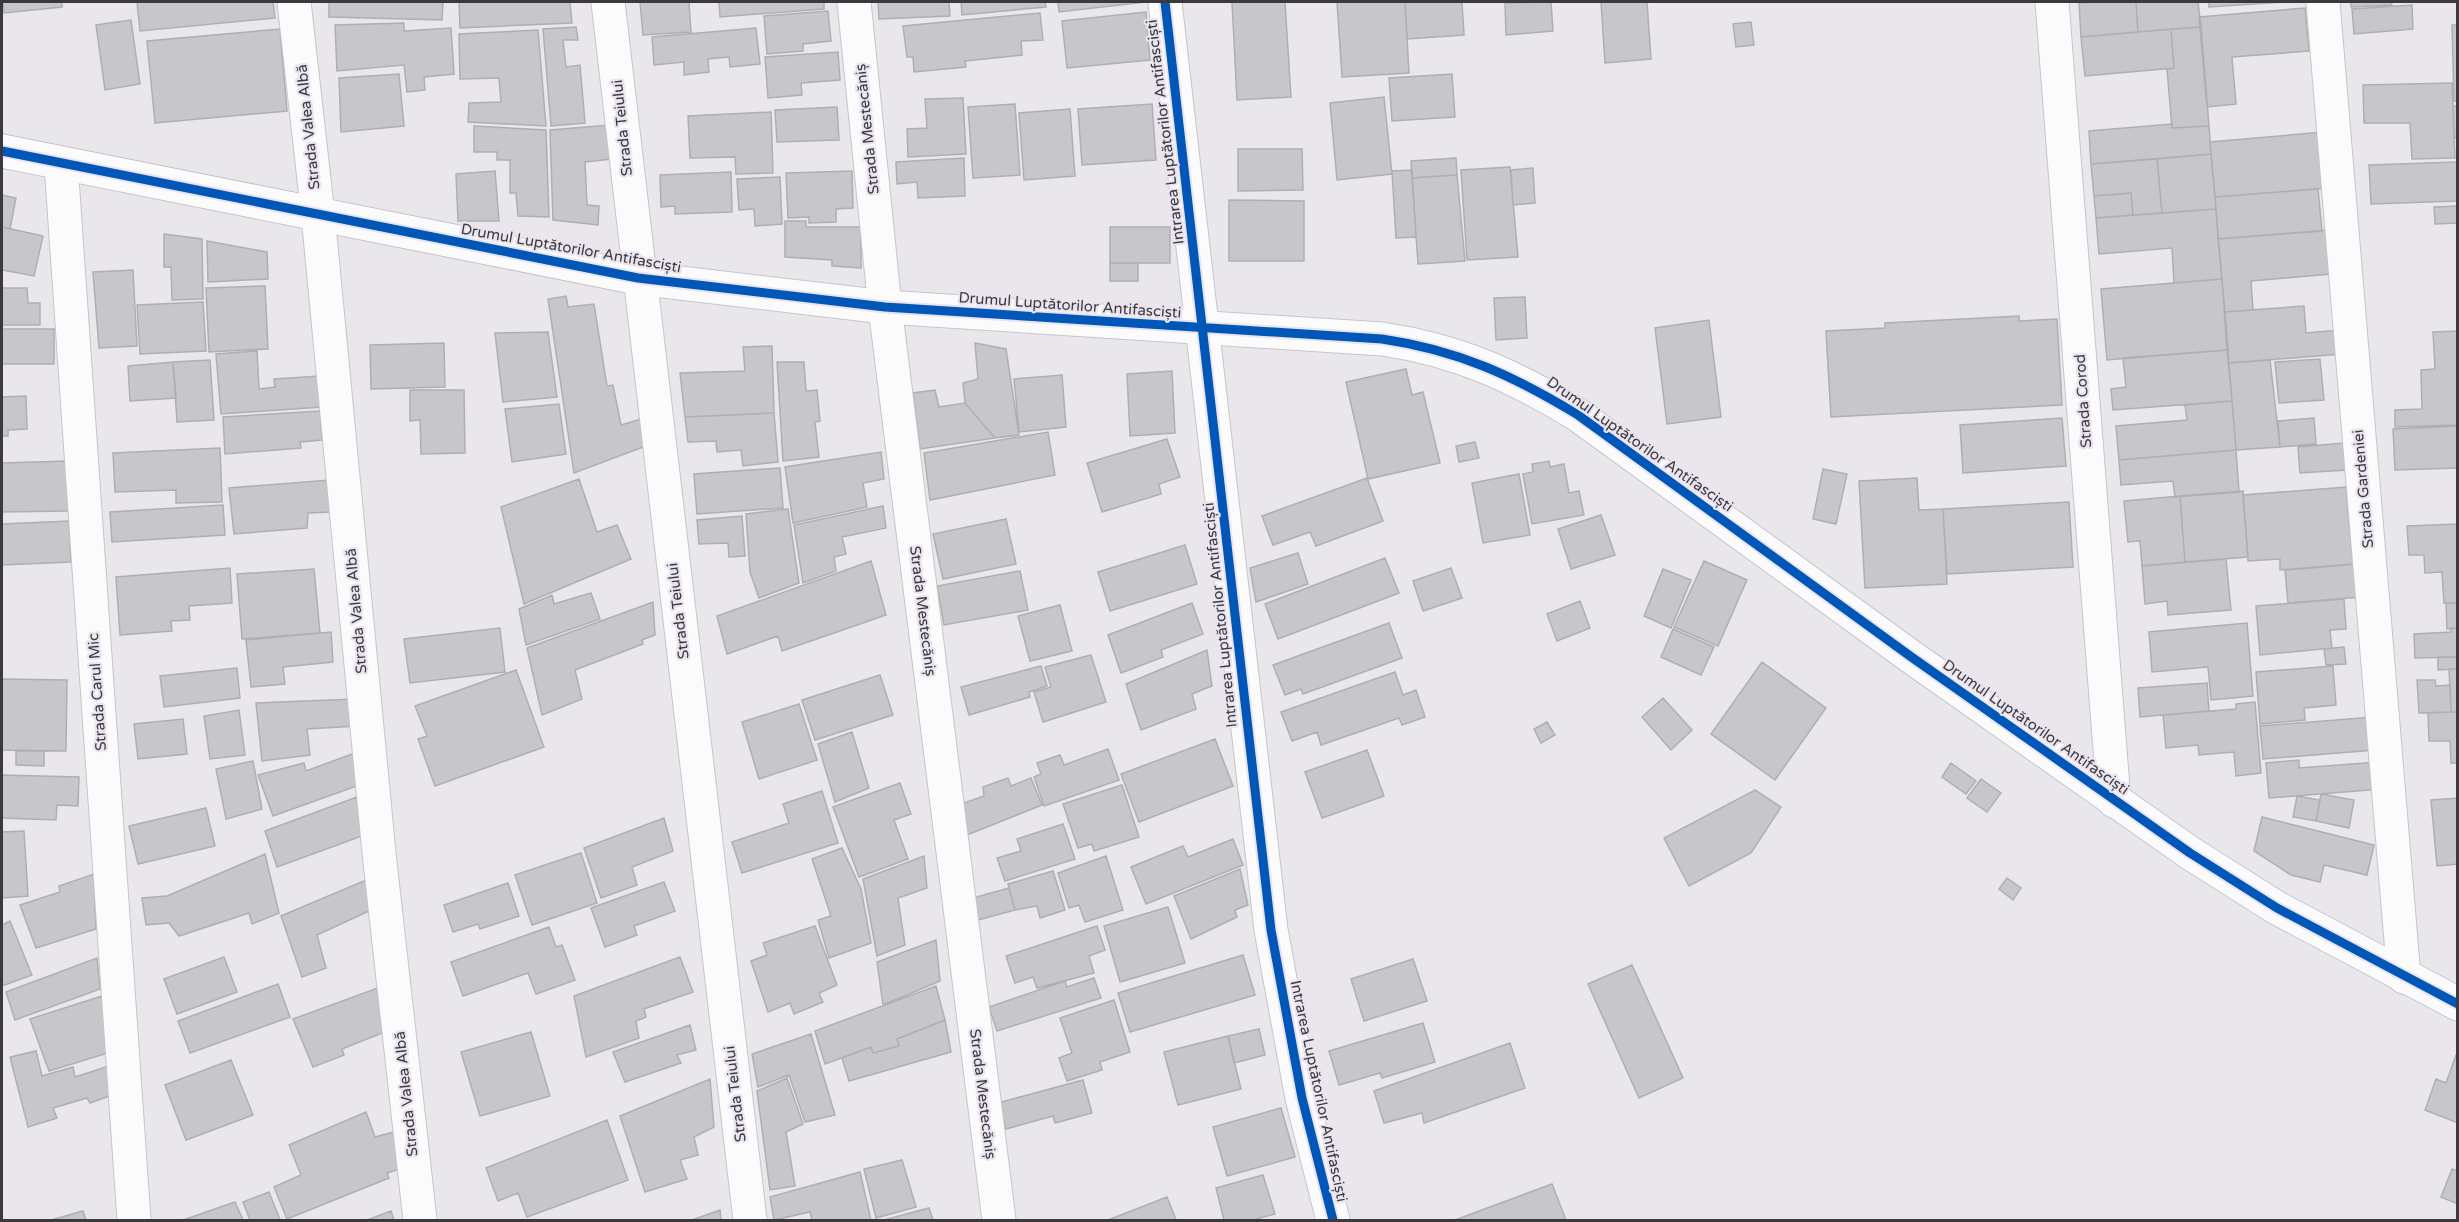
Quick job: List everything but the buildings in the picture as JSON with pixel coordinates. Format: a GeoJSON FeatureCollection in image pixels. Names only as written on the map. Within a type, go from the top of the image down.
{"type":"FeatureCollection","features":[{"type":"Feature","properties":{"kind":"street","name":"Strada Valea Albă"},"geometry":{"type":"LineString","coordinates":[[294,2],[318,215],[378,842],[420,1221]]}},
{"type":"Feature","properties":{"kind":"street","name":"Strada Teiului"},"geometry":{"type":"LineString","coordinates":[[608,2],[638,278],[750,1221]]}},
{"type":"Feature","properties":{"kind":"street","name":"Strada Mestecăniș"},"geometry":{"type":"LineString","coordinates":[[854,2],[885,307],[999,1221]]}},
{"type":"Feature","properties":{"kind":"street","name":"Intrarea Luptătorilor Antifasciști"},"geometry":{"type":"LineString","coordinates":[[1165,2],[1271,930],[1302,1098],[1333,1221]]}},
{"type":"Feature","properties":{"kind":"street","name":"Strada Corod"},"geometry":{"type":"LineString","coordinates":[[2052,2],[2114,801]]}},
{"type":"Feature","properties":{"kind":"street","name":"Strada Gardeniei"},"geometry":{"type":"LineString","coordinates":[[2323,2],[2404,977]]}},
{"type":"Feature","properties":{"kind":"street","name":"Drumul Luptătorilor Antifasciști"},"geometry":{"type":"LineString","coordinates":[[2,151],[638,278],[885,307],[1382,339],[1426,345],[1496,370],[1535,389],[1578,415],[2114,801],[2277,908],[2457,1004]]}},
{"type":"Feature","properties":{"kind":"street","name":"Strada Carul Mic"},"geometry":{"type":"LineString","coordinates":[[61,164],[134,1221]]}},
{"type":"Feature","properties":{"kind":"cycle path"},"geometry":{"type":"LineString","coordinates":[[1165,2],[1271,930],[1302,1098],[1333,1220]]}},
{"type":"Feature","properties":{"kind":"cycle path"},"geometry":{"type":"LineString","coordinates":[[2,151],[638,278],[885,307],[1382,339],[1436,350],[1461,358],[1531,388],[1578,415],[1910,656],[2190,853],[2277,908],[2458,1004]]}}]}
